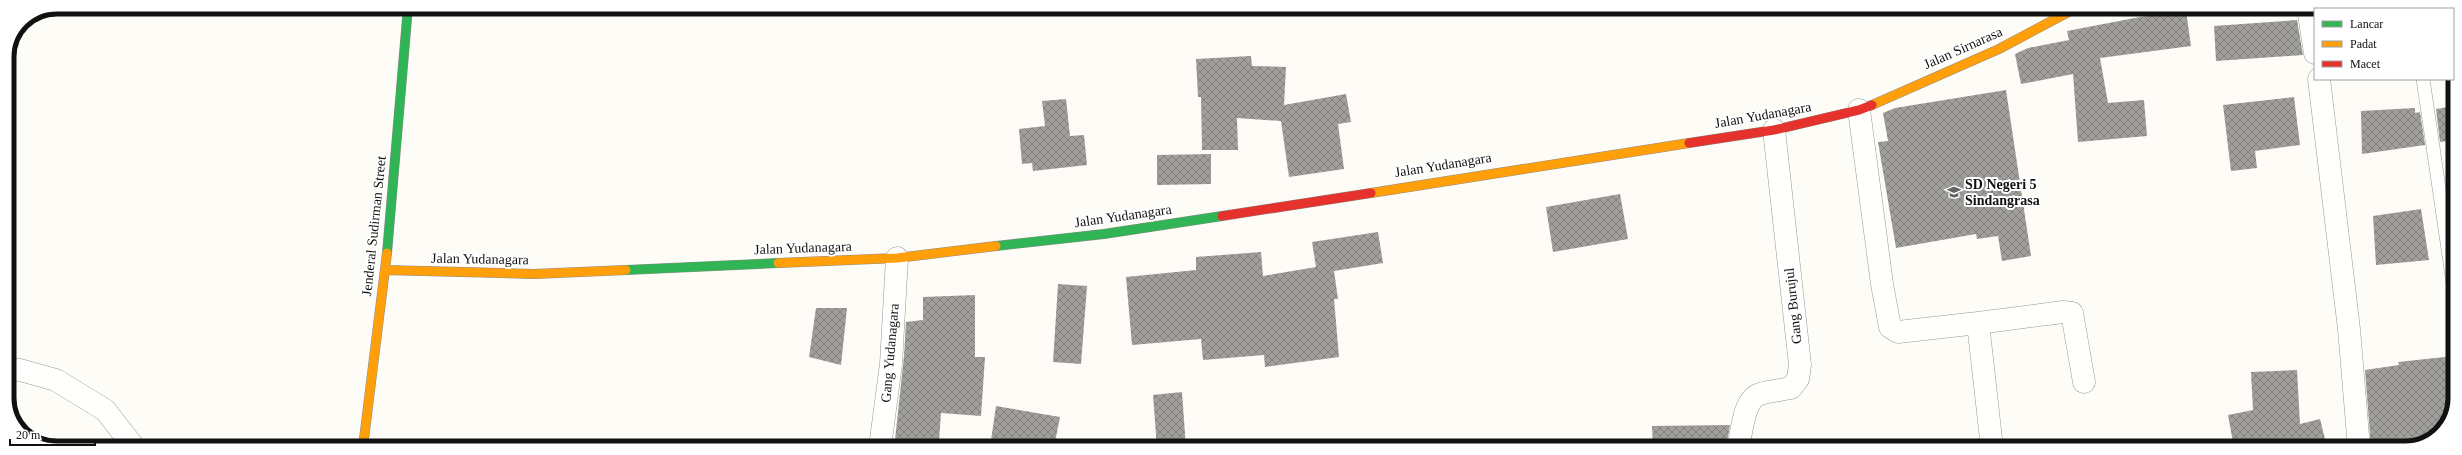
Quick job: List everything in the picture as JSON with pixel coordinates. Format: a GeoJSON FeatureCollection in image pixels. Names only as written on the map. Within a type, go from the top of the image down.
{"type":"FeatureCollection","features":[{"type":"Feature","properties":{"kind":"main road","name":"Jenderal Sudirman Street"},"geometry":{"type":"LineString","coordinates":[[364,441],[385,270],[407,14]]}},
{"type":"Feature","properties":{"kind":"main road","name":"Jalan Sirnarasa"},"geometry":{"type":"LineString","coordinates":[[1859,110],[1999,49],[2065,14]]}},
{"type":"Feature","properties":{"kind":"main road","name":"Jalan Yudanagara"},"geometry":{"type":"LineString","coordinates":[[385,270],[534,274],[897,258],[1104,234],[1334,196],[1774,130],[1859,110]]}},
{"type":"Feature","properties":{"kind":"street"},"geometry":{"type":"LineString","coordinates":[[2309,14],[2314,47]]}},
{"type":"Feature","properties":{"kind":"street"},"geometry":{"type":"LineString","coordinates":[[2319,80],[2349,329],[2358,441]]}},
{"type":"Feature","properties":{"kind":"street"},"geometry":{"type":"LineString","coordinates":[[1859,110],[1882,284],[1891,329],[1898,332],[2063,312],[2072,313],[2084,382]]}},
{"type":"Feature","properties":{"kind":"street","name":"Gang Burujul"},"geometry":{"type":"LineString","coordinates":[[1740,441],[1747,408],[1752,399],[1758,394],[1791,388],[1798,379],[1799,372],[1774,130]]}},
{"type":"Feature","properties":{"kind":"street","name":"Gang Yudanagara"},"geometry":{"type":"LineString","coordinates":[[881,441],[891,364],[897,258]]}},
{"type":"Feature","properties":{"kind":"street"},"geometry":{"type":"LineString","coordinates":[[1978,323],[1991,441]]}},
{"type":"Feature","properties":{"kind":"street"},"geometry":{"type":"LineString","coordinates":[[14,370],[56,380],[105,410],[129,441]]}},
{"type":"Feature","properties":{"kind":"lane"},"geometry":{"type":"LineString","coordinates":[[2423,80],[2448,249]]}},
{"type":"Feature","properties":{"kind":"building"},"geometry":{"type":"Polygon","coordinates":[[[2163,14],[2186,14],[2191,46],[2100,58],[2108,103],[2144,100],[2147,136],[2078,142],[2073,74],[2021,84],[2015,54],[2028,48],[2069,40],[2067,31],[2163,14]]]}},
{"type":"Feature","properties":{"kind":"building"},"geometry":{"type":"Polygon","coordinates":[[[2297,20],[2303,55],[2216,61],[2214,26],[2297,20]]]}},
{"type":"Feature","properties":{"kind":"building"},"geometry":{"type":"Polygon","coordinates":[[[1251,56],[1252,66],[1286,67],[1284,105],[1346,94],[1351,122],[1338,124],[1344,169],[1289,177],[1281,121],[1237,118],[1238,150],[1202,150],[1201,97],[1198,97],[1196,59],[1251,56]]]}},
{"type":"Feature","properties":{"kind":"building","name":"SD Negeri 5 Sindangrasa"},"geometry":{"type":"Polygon","coordinates":[[[2006,90],[2031,256],[2002,261],[1998,236],[1977,239],[1976,234],[1896,248],[1878,142],[1888,141],[1883,113],[1895,108],[2006,90]]]}},
{"type":"Feature","properties":{"kind":"building"},"geometry":{"type":"Polygon","coordinates":[[[2294,97],[2300,145],[2255,151],[2257,168],[2231,171],[2223,105],[2294,97]]]}},
{"type":"Feature","properties":{"kind":"building"},"geometry":{"type":"Polygon","coordinates":[[[1066,99],[1070,136],[1084,135],[1087,165],[1033,171],[1032,163],[1022,164],[1019,129],[1045,126],[1042,101],[1066,99]]]}},
{"type":"Feature","properties":{"kind":"building"},"geometry":{"type":"Polygon","coordinates":[[[2448,107],[2448,141],[2440,142],[2436,109],[2448,107]]]}},
{"type":"Feature","properties":{"kind":"building"},"geometry":{"type":"Polygon","coordinates":[[[2415,108],[2415,113],[2420,112],[2425,145],[2362,154],[2361,111],[2415,108]]]}},
{"type":"Feature","properties":{"kind":"building"},"geometry":{"type":"Polygon","coordinates":[[[1211,154],[1211,184],[1157,185],[1157,155],[1211,154]]]}},
{"type":"Feature","properties":{"kind":"building"},"geometry":{"type":"Polygon","coordinates":[[[1620,194],[1628,239],[1553,252],[1546,207],[1620,194]]]}},
{"type":"Feature","properties":{"kind":"building"},"geometry":{"type":"Polygon","coordinates":[[[2421,209],[2429,260],[2376,265],[2373,216],[2421,209]]]}},
{"type":"Feature","properties":{"kind":"building"},"geometry":{"type":"Polygon","coordinates":[[[1378,232],[1383,263],[1334,271],[1338,299],[1334,299],[1339,357],[1265,367],[1264,355],[1203,360],[1201,339],[1132,345],[1126,277],[1196,270],[1196,257],[1261,252],[1263,276],[1316,267],[1312,242],[1378,232]]]}},
{"type":"Feature","properties":{"kind":"building"},"geometry":{"type":"Polygon","coordinates":[[[1058,284],[1087,286],[1081,364],[1053,362],[1058,284]]]}},
{"type":"Feature","properties":{"kind":"building"},"geometry":{"type":"Polygon","coordinates":[[[975,295],[975,357],[985,357],[981,416],[941,413],[939,441],[895,440],[906,322],[923,320],[923,297],[975,295]]]}},
{"type":"Feature","properties":{"kind":"building"},"geometry":{"type":"Polygon","coordinates":[[[816,308],[847,308],[841,365],[809,357],[816,308]]]}},
{"type":"Feature","properties":{"kind":"building"},"geometry":{"type":"Polygon","coordinates":[[[2448,357],[2448,404],[2446,412],[2442,420],[2433,430],[2419,439],[2411,441],[2370,441],[2365,370],[2399,365],[2398,362],[2448,357]]]}},
{"type":"Feature","properties":{"kind":"building"},"geometry":{"type":"Polygon","coordinates":[[[2297,370],[2300,424],[2320,419],[2326,441],[2233,441],[2228,415],[2253,410],[2251,372],[2297,370]]]}},
{"type":"Feature","properties":{"kind":"building"},"geometry":{"type":"Polygon","coordinates":[[[1182,392],[1186,441],[1156,441],[1153,395],[1182,392]]]}},
{"type":"Feature","properties":{"kind":"building"},"geometry":{"type":"Polygon","coordinates":[[[996,406],[1060,417],[1055,441],[991,441],[996,406]]]}},
{"type":"Feature","properties":{"kind":"building"},"geometry":{"type":"Polygon","coordinates":[[[1730,425],[1727,441],[1653,441],[1652,426],[1730,425]]]}},
{"type":"Feature","properties":{"kind":"traffic: fast"},"geometry":{"type":"LineString","coordinates":[[387,253],[407,14]]}},
{"type":"Feature","properties":{"kind":"traffic: fast"},"geometry":{"type":"LineString","coordinates":[[996,246],[1104,234],[1222,216]]}},
{"type":"Feature","properties":{"kind":"traffic: fast"},"geometry":{"type":"LineString","coordinates":[[626,270],[778,263]]}},
{"type":"Feature","properties":{"kind":"traffic: slow"},"geometry":{"type":"LineString","coordinates":[[1872,105],[1999,49],[2065,14]]}},
{"type":"Feature","properties":{"kind":"traffic: slow"},"geometry":{"type":"LineString","coordinates":[[1371,193],[1689,143]]}},
{"type":"Feature","properties":{"kind":"traffic: slow"},"geometry":{"type":"LineString","coordinates":[[778,263],[897,258],[996,246]]}},
{"type":"Feature","properties":{"kind":"traffic: slow"},"geometry":{"type":"LineString","coordinates":[[364,441],[387,253]]}},
{"type":"Feature","properties":{"kind":"traffic: slow"},"geometry":{"type":"LineString","coordinates":[[385,270],[534,274],[626,270]]}},
{"type":"Feature","properties":{"kind":"traffic: jam"},"geometry":{"type":"LineString","coordinates":[[1689,143],[1774,130],[1859,110],[1872,105]]}},
{"type":"Feature","properties":{"kind":"traffic: jam"},"geometry":{"type":"LineString","coordinates":[[1222,216],[1371,193]]}},
{"type":"Feature","properties":{"kind":"place","name":"SD Negeri 5 Sindangrasa"},"geometry":{"type":"Point","coordinates":[1954,192]}}]}
